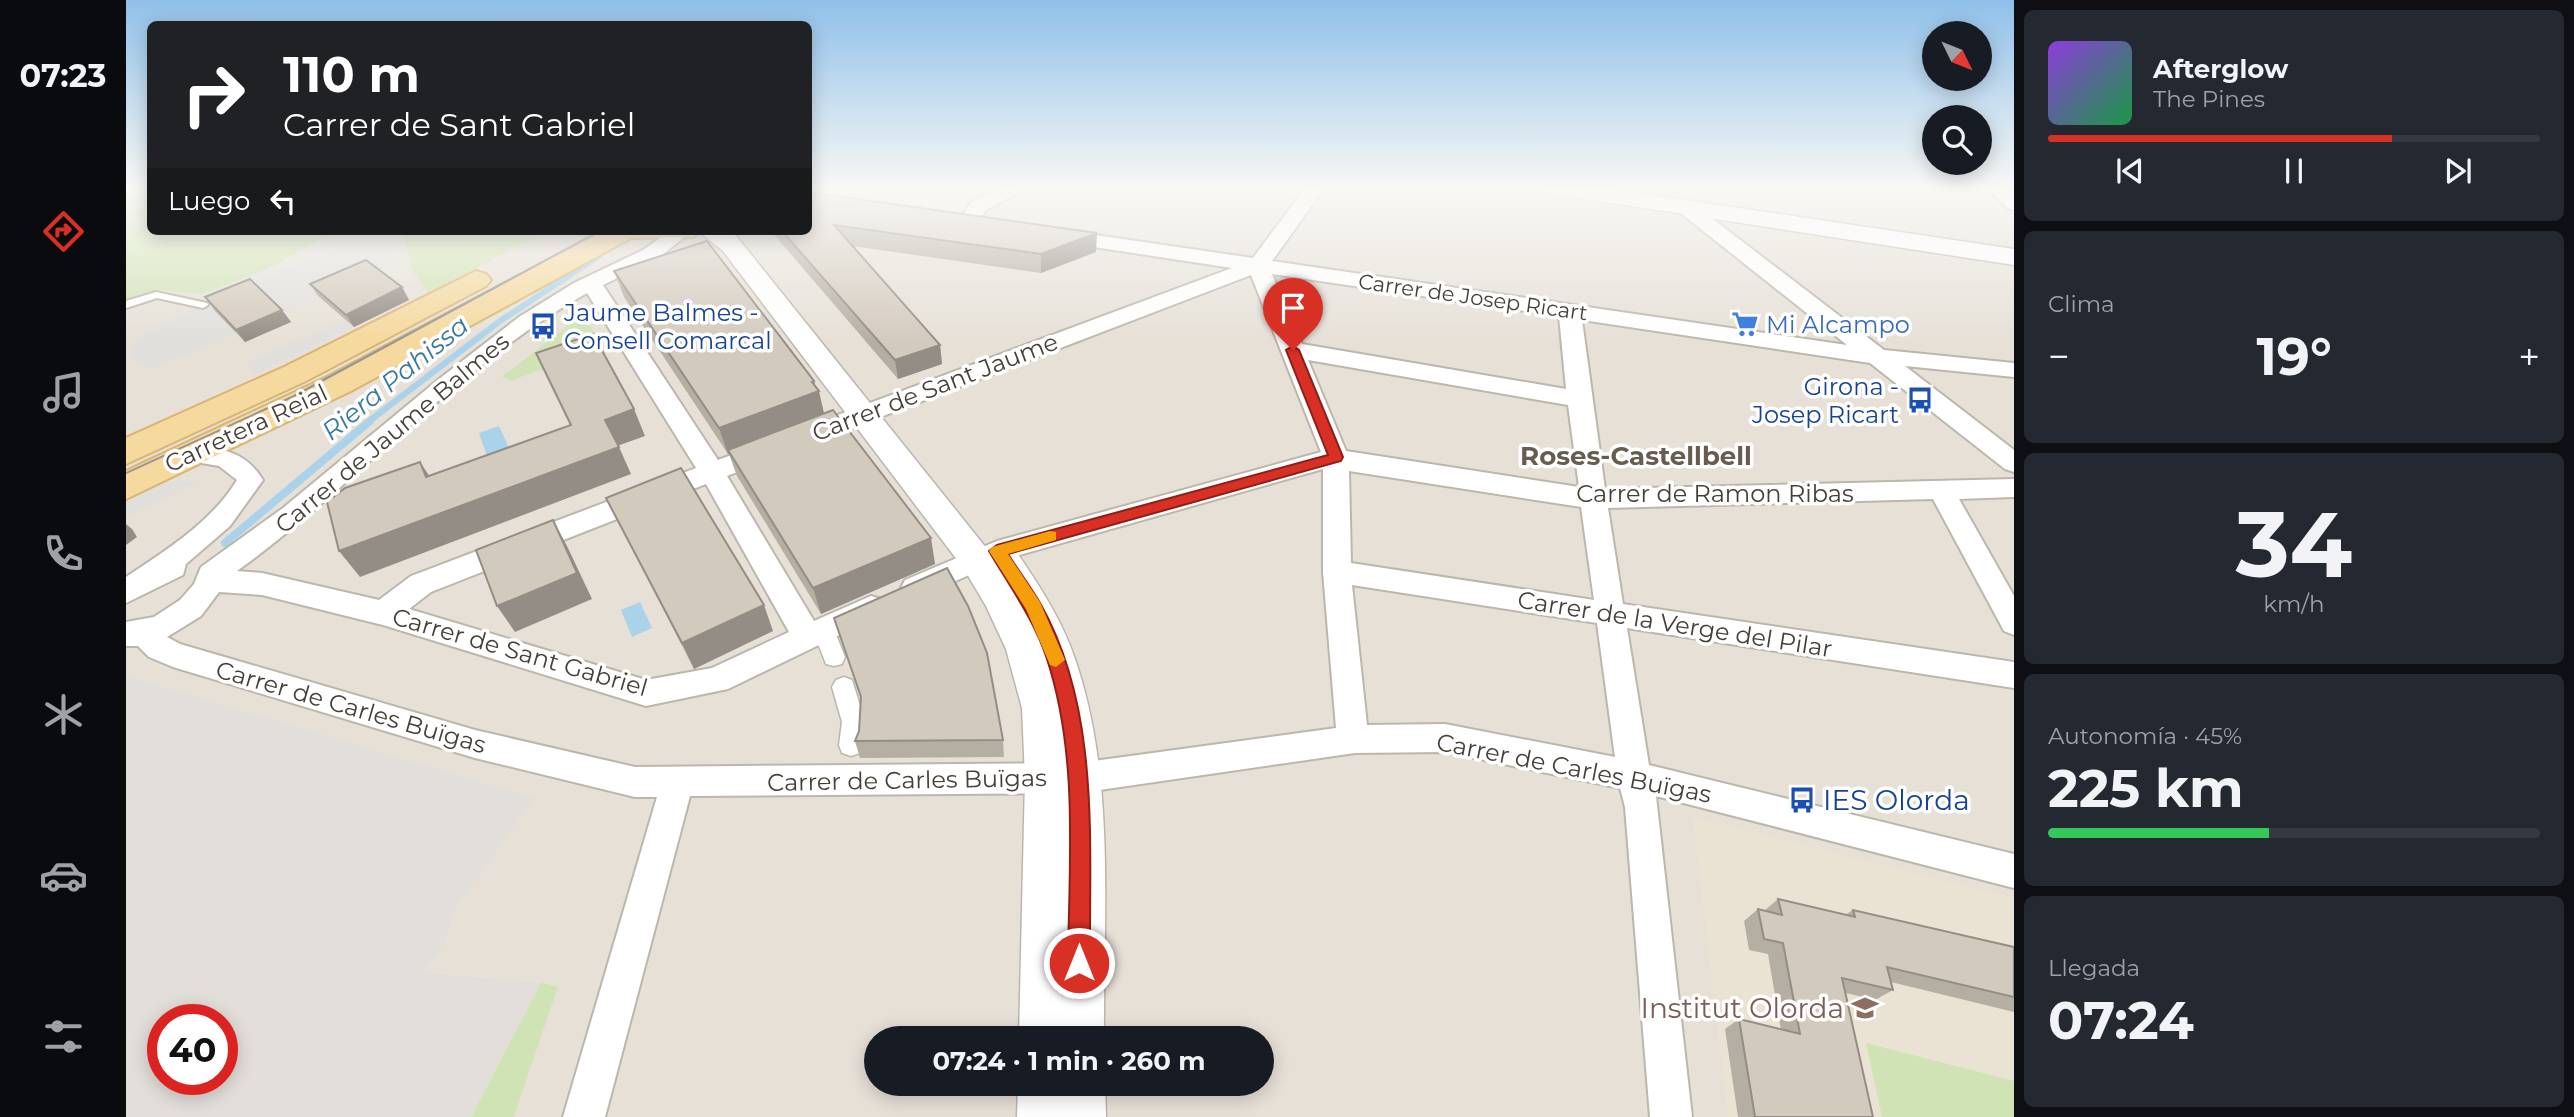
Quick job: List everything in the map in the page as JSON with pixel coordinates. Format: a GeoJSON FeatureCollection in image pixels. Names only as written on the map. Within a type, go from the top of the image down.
{"type":"FeatureCollection","features":[{"type":"Feature","properties":{"kind":"main road","name":"Carretera Reial"},"geometry":{"type":"LineString","coordinates":[[141,473],[295,374],[552,239]]}},
{"type":"Feature","properties":{"kind":"main road","name":"Carretera Reial"},"geometry":{"type":"LineString","coordinates":[[141,473],[193,454],[340,384],[609,239]]}},
{"type":"Feature","properties":{"kind":"street","name":"Carrer de Jaume Balmes"},"geometry":{"type":"LineString","coordinates":[[133,637],[188,609],[211,577],[258,544],[477,359],[539,314],[591,283],[651,255],[672,239]]}},
{"type":"Feature","properties":{"kind":"street"},"geometry":{"type":"LineString","coordinates":[[726,239],[874,410]]}},
{"type":"Feature","properties":{"kind":"street"},"geometry":{"type":"LineString","coordinates":[[747,239],[987,556],[1034,607],[1056,659],[1070,720],[1063,778],[1045,1026]]}},
{"type":"Feature","properties":{"kind":"street","name":"Carrer de Josep Ricart"},"geometry":{"type":"LineString","coordinates":[[1078,239],[1874,356],[2014,370]]}},
{"type":"Feature","properties":{"kind":"street"},"geometry":{"type":"LineString","coordinates":[[1277,239],[1258,265],[1336,457],[1336,572],[1349,715],[1355,739]]}},
{"type":"Feature","properties":{"kind":"street"},"geometry":{"type":"LineString","coordinates":[[1726,239],[2014,463]]}},
{"type":"Feature","properties":{"kind":"street"},"geometry":{"type":"LineString","coordinates":[[1896,239],[2014,257]]}},
{"type":"Feature","properties":{"kind":"street","name":"Carrer de Sant Jaume"},"geometry":{"type":"LineString","coordinates":[[383,613],[421,584],[1258,265]]}},
{"type":"Feature","properties":{"kind":"street"},"geometry":{"type":"LineString","coordinates":[[591,283],[839,670],[850,746]]}},
{"type":"Feature","properties":{"kind":"street"},"geometry":{"type":"LineString","coordinates":[[1570,311],[1593,499],[1634,776],[1642,807],[1671,1117]]}},
{"type":"Feature","properties":{"kind":"street"},"geometry":{"type":"LineString","coordinates":[[1293,350],[1579,398]]}},
{"type":"Feature","properties":{"kind":"street"},"geometry":{"type":"LineString","coordinates":[[126,592],[157,572],[222,517],[242,496],[250,481],[244,467],[228,458],[193,454]]}},
{"type":"Feature","properties":{"kind":"street","name":"Carrer de Sant Gabriel"},"geometry":{"type":"LineString","coordinates":[[157,572],[185,566],[205,569],[211,577],[262,584],[383,613],[646,693],[717,680],[815,632],[987,556],[1336,457]]}},
{"type":"Feature","properties":{"kind":"street","name":"Carrer de Ramon Ribas"},"geometry":{"type":"LineString","coordinates":[[1336,457],[1351,463],[1593,499],[2014,488]]}},
{"type":"Feature","properties":{"kind":"street"},"geometry":{"type":"LineString","coordinates":[[1941,490],[2014,623]]}},
{"type":"Feature","properties":{"kind":"street","name":"Carrer de la Verge del Pilar"},"geometry":{"type":"LineString","coordinates":[[1336,572],[2014,675]]}},
{"type":"Feature","properties":{"kind":"street","name":"Carrer de Carles Buïgas"},"geometry":{"type":"LineString","coordinates":[[133,637],[149,641],[162,650],[475,744],[635,782],[677,784],[850,746],[1063,778],[1355,739],[1445,738],[1634,776],[2014,871]]}},
{"type":"Feature","properties":{"kind":"street"},"geometry":{"type":"LineString","coordinates":[[1063,778],[1078,1026]]}},
{"type":"Feature","properties":{"kind":"street"},"geometry":{"type":"LineString","coordinates":[[584,1117],[677,784]]}},
{"type":"Feature","properties":{"kind":"street"},"geometry":{"type":"LineString","coordinates":[[1043,1096],[1043,1117]]}},
{"type":"Feature","properties":{"kind":"street"},"geometry":{"type":"LineString","coordinates":[[1080,1096],[1080,1117]]}},
{"type":"Feature","properties":{"kind":"lane"},"geometry":{"type":"LineString","coordinates":[[126,305],[156,295],[203,305]]}},
{"type":"Feature","properties":{"kind":"shaded area"},"geometry":{"type":"Polygon","coordinates":[[[126,239],[2014,239],[2014,1117],[514,1117],[558,987],[541,982],[425,972],[447,941],[453,913],[533,798],[126,675],[126,239]]]}},
{"type":"Feature","properties":{"kind":"shaded area"},"geometry":{"type":"Polygon","coordinates":[[[363,239],[385,239],[390,264],[377,271],[150,370],[131,358],[133,346],[146,334],[220,294],[363,239]]]}},
{"type":"Feature","properties":{"kind":"shaded area"},"geometry":{"type":"Polygon","coordinates":[[[345,319],[354,327],[255,374],[246,364],[345,319]]]}},
{"type":"Feature","properties":{"kind":"shaded area"},"geometry":{"type":"Polygon","coordinates":[[[181,480],[197,483],[126,517],[126,497],[159,484],[181,480]]]}},
{"type":"Feature","properties":{"kind":"shaded area"},"geometry":{"type":"Polygon","coordinates":[[[126,675],[534,798],[453,913],[447,941],[425,972],[541,982],[471,1117],[126,1117],[126,675]]]}},
{"type":"Feature","properties":{"kind":"shaded area","name":"Institut Olorda"},"geometry":{"type":"Polygon","coordinates":[[[1693,817],[2014,898],[2014,1117],[1728,1117],[1693,817]]]}},
{"type":"Feature","properties":{"kind":"green space"},"geometry":{"type":"Polygon","coordinates":[[[126,239],[320,239],[272,267],[203,294],[162,290],[126,301],[126,239]]]}},
{"type":"Feature","properties":{"kind":"green space"},"geometry":{"type":"Polygon","coordinates":[[[405,239],[531,239],[428,293],[411,268],[405,239]]]}},
{"type":"Feature","properties":{"kind":"green space"},"geometry":{"type":"Polygon","coordinates":[[[583,314],[604,348],[512,380],[502,377],[583,314]]]}},
{"type":"Feature","properties":{"kind":"green space"},"geometry":{"type":"Polygon","coordinates":[[[541,982],[558,987],[514,1117],[471,1117],[541,982]]]}},
{"type":"Feature","properties":{"kind":"green space"},"geometry":{"type":"Polygon","coordinates":[[[1866,1043],[2014,1081],[2014,1117],[1882,1117],[1866,1043]]]}},
{"type":"Feature","properties":{"kind":"water"},"geometry":{"type":"Polygon","coordinates":[[[499,426],[509,448],[487,456],[479,433],[499,426]]]}},
{"type":"Feature","properties":{"kind":"water"},"geometry":{"type":"Polygon","coordinates":[[[640,602],[652,628],[632,637],[621,610],[640,602]]]}},
{"type":"Feature","properties":{"kind":"building"},"geometry":{"type":"Polygon","coordinates":[[[789,239],[846,239],[940,345],[895,360],[789,239]]]}},
{"type":"Feature","properties":{"kind":"building"},"geometry":{"type":"Polygon","coordinates":[[[935,239],[1081,239],[1041,254],[935,239]]]}},
{"type":"Feature","properties":{"kind":"building"},"geometry":{"type":"Polygon","coordinates":[[[707,241],[819,391],[719,428],[614,271],[707,241]]]}},
{"type":"Feature","properties":{"kind":"building"},"geometry":{"type":"Polygon","coordinates":[[[366,260],[402,287],[346,315],[310,284],[366,260]]]}},
{"type":"Feature","properties":{"kind":"building"},"geometry":{"type":"Polygon","coordinates":[[[250,279],[282,310],[236,330],[205,297],[250,279]]]}},
{"type":"Feature","properties":{"kind":"building"},"geometry":{"type":"Polygon","coordinates":[[[593,334],[634,409],[605,420],[619,447],[339,551],[327,502],[345,488],[420,462],[426,477],[571,425],[536,353],[593,334]]]}},
{"type":"Feature","properties":{"kind":"building"},"geometry":{"type":"Polygon","coordinates":[[[833,410],[931,538],[813,588],[728,450],[833,410]]]}},
{"type":"Feature","properties":{"kind":"building"},"geometry":{"type":"Polygon","coordinates":[[[681,468],[764,605],[682,643],[606,498],[681,468]]]}},
{"type":"Feature","properties":{"kind":"building"},"geometry":{"type":"Polygon","coordinates":[[[553,520],[577,573],[497,606],[476,550],[553,520]]]}},
{"type":"Feature","properties":{"kind":"building"},"geometry":{"type":"Polygon","coordinates":[[[947,568],[968,606],[987,653],[1003,740],[855,741],[859,731],[861,697],[834,618],[947,568]]]}},
{"type":"Feature","properties":{"kind":"building"},"geometry":{"type":"Polygon","coordinates":[[[1778,899],[1855,917],[1853,910],[2014,947],[2014,997],[1887,967],[1893,990],[1842,978],[1873,1117],[1755,1117],[1739,1019],[1800,1034],[1783,943],[1764,939],[1758,909],[1782,915],[1778,899]]]}},
{"type":"Feature","properties":{"kind":"waterway","name":"Riera Pahissa"},"geometry":{"type":"LineString","coordinates":[[368,422],[500,321],[599,256]]}},
{"type":"Feature","properties":{"kind":"waterway","name":"Riera Pahissa"},"geometry":{"type":"LineString","coordinates":[[225,543],[370,421]]}},
{"type":"Feature","properties":{"kind":"tram line"},"geometry":{"type":"LineString","coordinates":[[126,473],[292,397],[585,239]]}},
{"type":"Feature","properties":{"kind":"slow traffic"},"geometry":{"type":"LineString","coordinates":[[1050,536],[997,551],[1034,607],[1056,660]]}},
{"type":"Feature","properties":{"kind":"place","name":"Mi Alcampo"},"geometry":{"type":"Point","coordinates":[1745,324]}},
{"type":"Feature","properties":{"kind":"place","name":"Jaume Balmes - Consell Comarcal"},"geometry":{"type":"Point","coordinates":[543,326]}},
{"type":"Feature","properties":{"kind":"place","name":"Girona - Josep Ricart"},"geometry":{"type":"Point","coordinates":[1920,400]}},
{"type":"Feature","properties":{"kind":"place","name":"IES Olorda"},"geometry":{"type":"Point","coordinates":[1802,800]}},
{"type":"Feature","properties":{"kind":"place","name":"Institut Olorda"},"geometry":{"type":"Point","coordinates":[1865,1008]}},
{"type":"Feature","properties":{"kind":"district","name":"Roses-Castellbell"},"geometry":{"type":"Point","coordinates":[1636,456]}},
{"type":"Feature","properties":{"kind":"route"},"geometry":{"type":"LineString","coordinates":[[1079,963],[1079,778],[1070,720],[1056,659],[1034,607],[997,551],[1336,457],[1293,350]]}}]}
